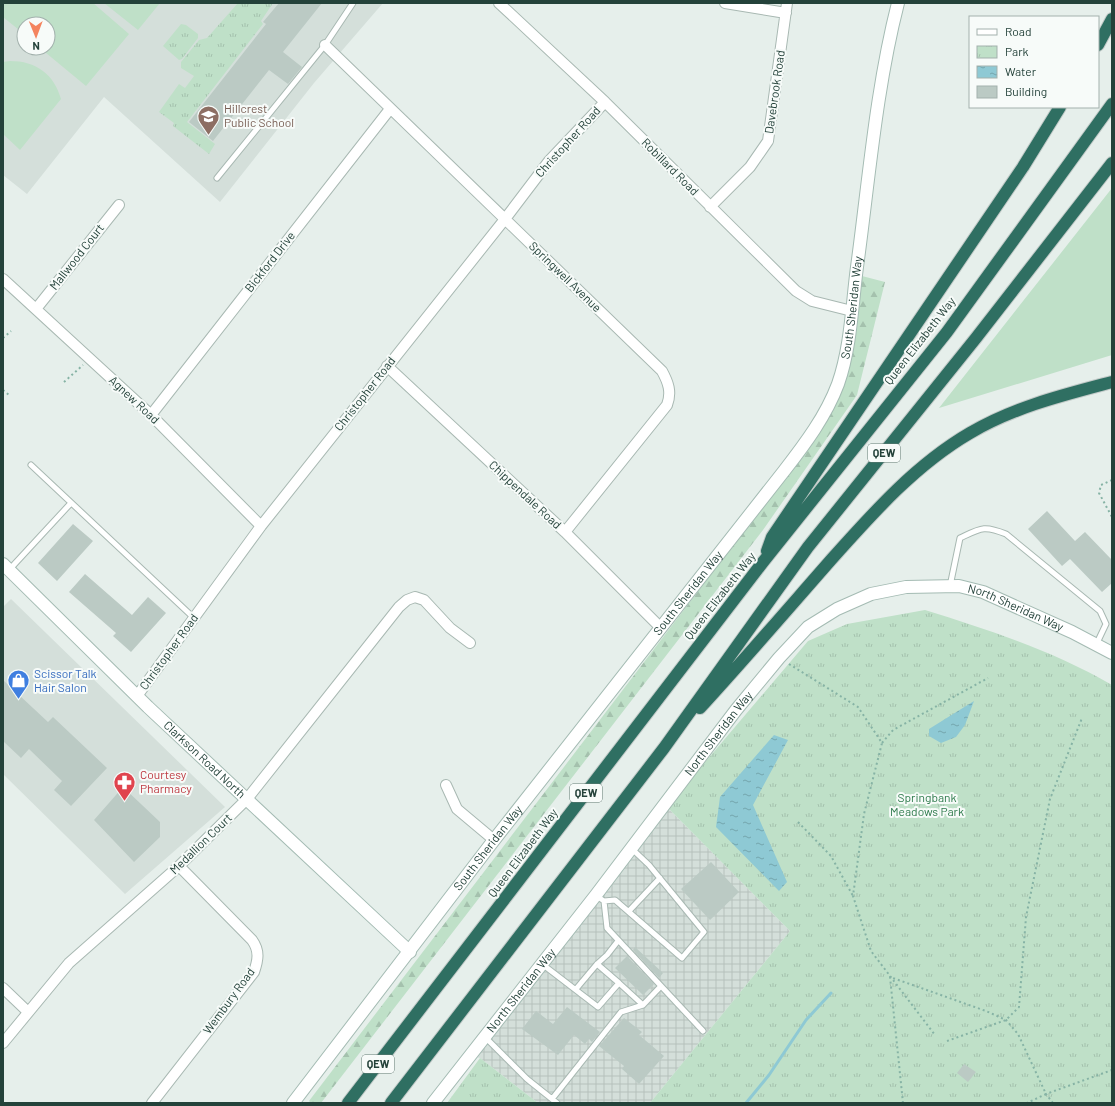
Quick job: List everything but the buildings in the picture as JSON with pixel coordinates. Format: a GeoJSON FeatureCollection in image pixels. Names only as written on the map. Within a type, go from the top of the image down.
{"type":"FeatureCollection","features":[{"type":"Feature","properties":{"kind":"highway"},"geometry":{"type":"LineString","coordinates":[[1099,43],[1112,19]]}},
{"type":"Feature","properties":{"kind":"highway","name":"Queen Elizabeth Way"},"geometry":{"type":"LineString","coordinates":[[348,1103],[763,562],[947,332],[1112,104]]}},
{"type":"Feature","properties":{"kind":"highway"},"geometry":{"type":"LineString","coordinates":[[763,562],[772,537],[1019,174],[1059,108]]}},
{"type":"Feature","properties":{"kind":"highway","name":"QEW"},"geometry":{"type":"LineString","coordinates":[[391,1103],[664,748],[808,547],[976,338],[1112,163]]}},
{"type":"Feature","properties":{"kind":"highway"},"geometry":{"type":"LineString","coordinates":[[664,748],[850,539],[913,473],[969,433],[997,419],[1030,405],[1112,382]]}},
{"type":"Feature","properties":{"kind":"street","name":"Robillard Road"},"geometry":{"type":"LineString","coordinates":[[499,3],[605,102],[710,208],[796,291],[812,301],[852,311]]}},
{"type":"Feature","properties":{"kind":"street"},"geometry":{"type":"LineString","coordinates":[[725,3],[786,8]]}},
{"type":"Feature","properties":{"kind":"street","name":"South Sheridan Way"},"geometry":{"type":"LineString","coordinates":[[293,1103],[410,952],[494,840],[784,471],[821,420],[829,404],[843,367],[852,311],[877,116],[898,3]]}},
{"type":"Feature","properties":{"kind":"street","name":"Davebrook Road"},"geometry":{"type":"LineString","coordinates":[[710,208],[750,167],[768,141],[786,8]]}},
{"type":"Feature","properties":{"kind":"street","name":"Springwell Avenue"},"geometry":{"type":"LineString","coordinates":[[325,45],[662,371],[668,382],[670,396],[667,405],[565,532]]}},
{"type":"Feature","properties":{"kind":"street","name":"Christopher Road"},"geometry":{"type":"LineString","coordinates":[[137,696],[261,526],[505,219],[549,160],[605,102]]}},
{"type":"Feature","properties":{"kind":"street","name":"Bickford Drive"},"geometry":{"type":"LineString","coordinates":[[151,415],[390,109]]}},
{"type":"Feature","properties":{"kind":"street","name":"Mallwood Court"},"geometry":{"type":"LineString","coordinates":[[36,309],[118,205]]}},
{"type":"Feature","properties":{"kind":"street","name":"Agnew Road"},"geometry":{"type":"LineString","coordinates":[[3,279],[151,415],[261,526]]}},
{"type":"Feature","properties":{"kind":"street","name":"Chippendale Road"},"geometry":{"type":"LineString","coordinates":[[387,366],[565,532],[661,628]]}},
{"type":"Feature","properties":{"kind":"street","name":"Clarkson Road North"},"geometry":{"type":"LineString","coordinates":[[5,570],[410,952]]}},
{"type":"Feature","properties":{"kind":"street","name":"North Sheridan Way"},"geometry":{"type":"LineString","coordinates":[[433,1103],[542,964],[600,898],[631,848],[736,710],[779,658],[808,627],[837,609],[871,594],[906,587],[950,586],[983,592],[1072,632],[1112,653]]}},
{"type":"Feature","properties":{"kind":"street","name":"Medallion Court"},"geometry":{"type":"LineString","coordinates":[[3,1043],[27,1011],[69,963],[179,866],[247,799],[394,613],[407,600],[415,597],[424,600],[450,628],[470,643]]}},
{"type":"Feature","properties":{"kind":"street"},"geometry":{"type":"LineString","coordinates":[[446,785],[457,809],[494,840]]}},
{"type":"Feature","properties":{"kind":"street","name":"Wembury Road"},"geometry":{"type":"LineString","coordinates":[[152,1103],[254,972],[258,958],[257,946],[252,940],[179,866]]}},
{"type":"Feature","properties":{"kind":"street"},"geometry":{"type":"LineString","coordinates":[[3,988],[27,1011]]}},
{"type":"Feature","properties":{"kind":"lane"},"geometry":{"type":"LineString","coordinates":[[217,178],[325,45],[353,3]]}},
{"type":"Feature","properties":{"kind":"lane"},"geometry":{"type":"LineString","coordinates":[[31,466],[194,618]]}},
{"type":"Feature","properties":{"kind":"lane"},"geometry":{"type":"LineString","coordinates":[[5,570],[72,503]]}},
{"type":"Feature","properties":{"kind":"lane"},"geometry":{"type":"LineString","coordinates":[[950,586],[960,538],[978,529],[991,528],[1006,534],[1100,610],[1106,624],[1096,645]]}},
{"type":"Feature","properties":{"kind":"lane"},"geometry":{"type":"LineString","coordinates":[[631,848],[660,878],[704,932],[682,958],[615,900],[600,898],[606,928],[703,1031]]}},
{"type":"Feature","properties":{"kind":"lane"},"geometry":{"type":"LineString","coordinates":[[629,911],[660,878]]}},
{"type":"Feature","properties":{"kind":"lane"},"geometry":{"type":"LineString","coordinates":[[576,989],[618,941]]}},
{"type":"Feature","properties":{"kind":"lane"},"geometry":{"type":"LineString","coordinates":[[542,964],[598,1007],[619,983]]}},
{"type":"Feature","properties":{"kind":"lane"},"geometry":{"type":"LineString","coordinates":[[597,964],[643,1005]]}},
{"type":"Feature","properties":{"kind":"lane"},"geometry":{"type":"LineString","coordinates":[[485,1037],[527,1079],[555,1101],[621,1012],[643,1005],[661,986]]}},
{"type":"Feature","properties":{"kind":"path"},"geometry":{"type":"LineString","coordinates":[[3,338],[11,331]]}},
{"type":"Feature","properties":{"kind":"path"},"geometry":{"type":"LineString","coordinates":[[64,382],[89,358]]}},
{"type":"Feature","properties":{"kind":"path"},"geometry":{"type":"LineString","coordinates":[[3,390],[9,395]]}},
{"type":"Feature","properties":{"kind":"path"},"geometry":{"type":"LineString","coordinates":[[1112,480],[1101,485],[1099,493],[1112,517]]}},
{"type":"Feature","properties":{"kind":"path"},"geometry":{"type":"LineString","coordinates":[[779,658],[858,707],[882,743]]}},
{"type":"Feature","properties":{"kind":"path"},"geometry":{"type":"LineString","coordinates":[[853,896],[864,814],[882,743],[893,730],[988,678]]}},
{"type":"Feature","properties":{"kind":"path"},"geometry":{"type":"LineString","coordinates":[[947,1040],[1006,1020],[1019,1008],[1026,917],[1050,799],[1082,718]]}},
{"type":"Feature","properties":{"kind":"path"},"geometry":{"type":"LineString","coordinates":[[798,822],[831,856],[853,896],[871,951],[935,1035]]}},
{"type":"Feature","properties":{"kind":"path"},"geometry":{"type":"LineString","coordinates":[[890,976],[986,1011],[1006,1020],[1018,1034],[1046,1094],[1053,1103]]}},
{"type":"Feature","properties":{"kind":"path"},"geometry":{"type":"LineString","coordinates":[[890,976],[903,1103]]}},
{"type":"Feature","properties":{"kind":"path"},"geometry":{"type":"LineString","coordinates":[[1027,1103],[1046,1094],[1112,1070]]}},
{"type":"Feature","properties":{"kind":"shaded area","name":"Hillcrest Public School"},"geometry":{"type":"Polygon","coordinates":[[[3,3],[383,3],[314,83],[220,202],[104,97],[27,194],[3,175],[3,3]]]}},
{"type":"Feature","properties":{"kind":"shaded area"},"geometry":{"type":"Polygon","coordinates":[[[11,599],[225,807],[125,894],[3,774],[3,607],[11,599]]]}},
{"type":"Feature","properties":{"kind":"shaded area"},"geometry":{"type":"Polygon","coordinates":[[[667,807],[790,931],[650,1103],[538,1103],[480,1058],[470,1055],[667,807]]]}},
{"type":"Feature","properties":{"kind":"green space"},"geometry":{"type":"Polygon","coordinates":[[[3,3],[93,3],[129,34],[86,86],[50,56],[56,56],[56,16],[16,16],[16,28],[3,17],[3,3]]]}},
{"type":"Feature","properties":{"kind":"green space"},"geometry":{"type":"Polygon","coordinates":[[[104,3],[160,3],[138,30],[104,3]]]}},
{"type":"Feature","properties":{"kind":"green space"},"geometry":{"type":"Polygon","coordinates":[[[238,3],[273,3],[261,21],[263,24],[187,122],[215,144],[209,154],[173,126],[174,123],[159,112],[179,84],[185,88],[194,76],[181,68],[181,62],[199,40],[207,38],[238,3]]]}},
{"type":"Feature","properties":{"kind":"green space"},"geometry":{"type":"Polygon","coordinates":[[[181,24],[186,25],[198,34],[198,38],[182,59],[179,60],[163,46],[181,24]]]}},
{"type":"Feature","properties":{"kind":"green space"},"geometry":{"type":"Polygon","coordinates":[[[10,61],[28,63],[43,71],[54,83],[61,99],[20,150],[3,134],[3,62],[10,61]]]}},
{"type":"Feature","properties":{"kind":"green space"},"geometry":{"type":"Polygon","coordinates":[[[1112,188],[1112,355],[939,408],[1112,188]]]}},
{"type":"Feature","properties":{"kind":"green space"},"geometry":{"type":"Polygon","coordinates":[[[862,276],[885,282],[857,395],[763,530],[321,1103],[311,1103],[309,1101],[754,518],[808,450],[820,432],[841,393],[848,373],[856,337],[862,276]]]}},
{"type":"Feature","properties":{"kind":"green space","name":"Springbank Meadows Park"},"geometry":{"type":"Polygon","coordinates":[[[925,610],[1021,642],[1067,662],[1112,685],[1112,1103],[650,1103],[790,931],[667,807],[808,641],[847,624],[925,610]]]}},
{"type":"Feature","properties":{"kind":"green space"},"geometry":{"type":"Polygon","coordinates":[[[480,1058],[538,1103],[447,1103],[480,1058]]]}},
{"type":"Feature","properties":{"kind":"water"},"geometry":{"type":"Polygon","coordinates":[[[974,701],[965,725],[956,737],[941,743],[929,736],[929,729],[974,701]]]}},
{"type":"Feature","properties":{"kind":"water"},"geometry":{"type":"Polygon","coordinates":[[[774,735],[788,740],[753,805],[787,882],[779,891],[716,827],[720,797],[774,735]]]}},
{"type":"Feature","properties":{"kind":"waterway"},"geometry":{"type":"LineString","coordinates":[[746,1103],[769,1075],[806,1020],[831,993]]}},
{"type":"Feature","properties":{"kind":"place","name":"Hillcrest Public School"},"geometry":{"type":"Point","coordinates":[209,136]}},
{"type":"Feature","properties":{"kind":"place","name":"Scissor Talk Hair Salon"},"geometry":{"type":"Point","coordinates":[19,700]}},
{"type":"Feature","properties":{"kind":"place","name":"Courtesy Pharmacy"},"geometry":{"type":"Point","coordinates":[124,802]}}]}
